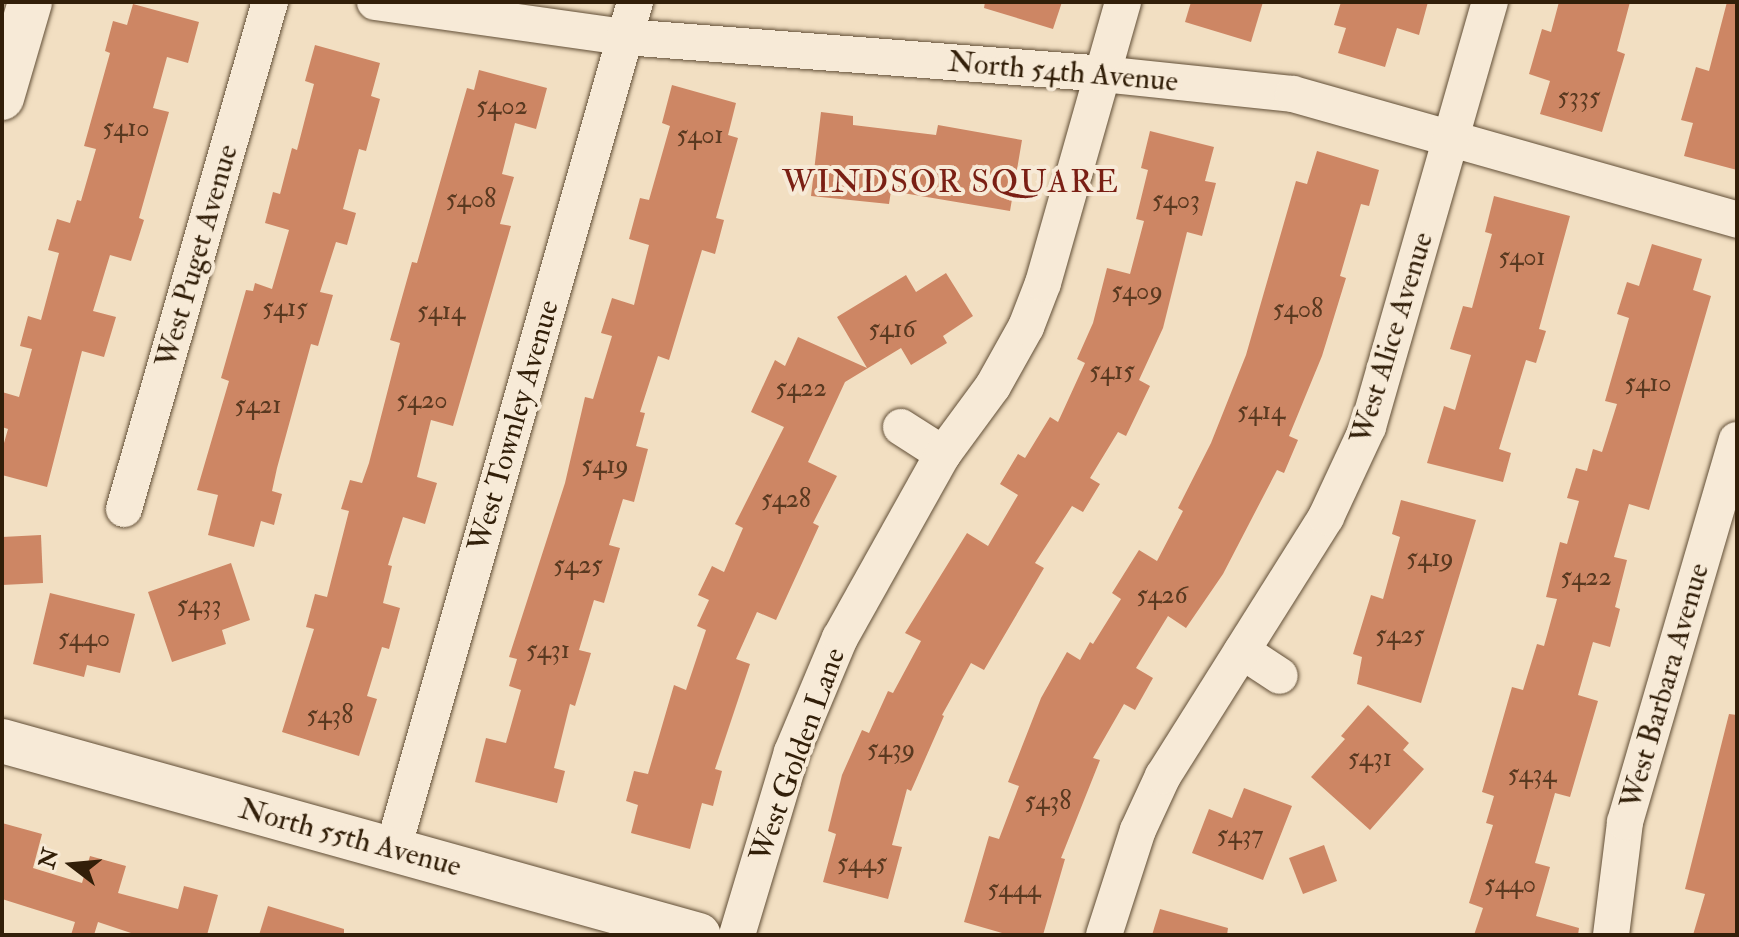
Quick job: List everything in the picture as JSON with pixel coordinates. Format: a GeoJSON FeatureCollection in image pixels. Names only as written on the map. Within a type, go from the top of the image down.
{"type":"FeatureCollection","features":[{"type":"Feature","properties":{"kind":"street"},"geometry":{"type":"LineString","coordinates":[[2,98],[30,2]]}},
{"type":"Feature","properties":{"kind":"street","name":"West Puget Avenue"},"geometry":{"type":"LineString","coordinates":[[124,509],[270,2]]}},
{"type":"Feature","properties":{"kind":"street","name":"North 54th Avenue"},"geometry":{"type":"LineString","coordinates":[[375,2],[625,37],[1102,74],[1293,94],[1737,220]]}},
{"type":"Feature","properties":{"kind":"street","name":"West Townley Avenue"},"geometry":{"type":"LineString","coordinates":[[393,849],[635,2]]}},
{"type":"Feature","properties":{"kind":"street","name":"West Golden Lane"},"geometry":{"type":"LineString","coordinates":[[737,935],[792,752],[840,638],[943,454],[993,386],[1026,327],[1043,283],[1123,2]]}},
{"type":"Feature","properties":{"kind":"street","name":"West Alice Avenue"},"geometry":{"type":"LineString","coordinates":[[1104,935],[1138,830],[1163,776],[1326,517],[1368,427],[1490,2]]}},
{"type":"Feature","properties":{"kind":"street"},"geometry":{"type":"LineString","coordinates":[[901,427],[943,454]]}},
{"type":"Feature","properties":{"kind":"street","name":"West Barbara Avenue"},"geometry":{"type":"LineString","coordinates":[[1611,935],[1625,822],[1737,440]]}},
{"type":"Feature","properties":{"kind":"street"},"geometry":{"type":"LineString","coordinates":[[1242,651],[1280,676]]}},
{"type":"Feature","properties":{"kind":"street","name":"North 55th Avenue"},"geometry":{"type":"LineString","coordinates":[[2,741],[699,935]]}},
{"type":"Feature","properties":{"kind":"building"},"geometry":{"type":"Polygon","coordinates":[[[985,2],[1062,2],[1053,29],[984,8],[985,2]]]}},
{"type":"Feature","properties":{"kind":"building"},"geometry":{"type":"Polygon","coordinates":[[[1191,2],[1263,2],[1251,42],[1185,22],[1191,2]]]}},
{"type":"Feature","properties":{"kind":"building"},"geometry":{"type":"Polygon","coordinates":[[[1341,2],[1428,2],[1419,35],[1397,28],[1385,67],[1338,53],[1346,28],[1334,25],[1341,2]]]}},
{"type":"Feature","properties":{"kind":"building"},"geometry":{"type":"Polygon","coordinates":[[[1559,2],[1630,2],[1617,51],[1625,54],[1602,132],[1540,114],[1550,81],[1529,74],[1542,29],[1551,32],[1559,2]]]}},
{"type":"Feature","properties":{"kind":"building"},"geometry":{"type":"Polygon","coordinates":[[[1727,2],[1737,2],[1737,170],[1684,156],[1693,123],[1681,120],[1696,67],[1709,71],[1727,2]]]}},
{"type":"Feature","properties":{"kind":"building"},"geometry":{"type":"Polygon","coordinates":[[[133,4],[199,22],[188,63],[167,57],[153,108],[169,112],[139,218],[144,220],[131,261],[110,255],[93,311],[116,317],[104,357],[82,351],[47,487],[2,475],[2,450],[8,429],[2,427],[2,392],[19,397],[32,349],[20,346],[28,316],[41,320],[59,253],[48,250],[57,219],[70,223],[77,200],[81,201],[96,149],[84,146],[110,53],[105,51],[113,21],[127,25],[133,4]]]}},
{"type":"Feature","properties":{"kind":"building"},"geometry":{"type":"Polygon","coordinates":[[[315,45],[380,63],[371,96],[380,99],[366,151],[359,149],[343,209],[356,213],[347,245],[336,242],[320,292],[333,295],[318,346],[311,344],[277,468],[272,491],[282,494],[274,525],[261,521],[254,547],[208,535],[218,495],[197,490],[229,381],[221,378],[246,290],[253,291],[255,283],[272,289],[289,230],[265,223],[273,192],[280,194],[292,148],[297,150],[314,84],[305,81],[315,45]]]}},
{"type":"Feature","properties":{"kind":"building"},"geometry":{"type":"Polygon","coordinates":[[[479,70],[547,88],[536,129],[515,123],[502,174],[514,177],[500,224],[511,226],[453,426],[431,420],[417,477],[437,483],[425,524],[403,517],[388,565],[392,566],[383,603],[400,608],[389,649],[382,647],[367,696],[377,699],[359,756],[282,732],[314,629],[306,627],[315,594],[327,597],[349,511],[341,509],[350,480],[362,483],[369,463],[400,343],[390,340],[412,262],[417,263],[467,88],[474,90],[479,70]]]}},
{"type":"Feature","properties":{"kind":"building"},"geometry":{"type":"Polygon","coordinates":[[[672,85],[736,103],[728,135],[738,138],[716,218],[724,220],[715,254],[702,250],[669,360],[658,356],[640,412],[645,413],[636,446],[648,449],[634,502],[623,499],[609,545],[620,548],[604,603],[594,600],[579,650],[591,653],[575,706],[570,704],[554,768],[565,771],[557,803],[475,782],[486,738],[506,743],[521,690],[509,686],[517,659],[509,657],[565,483],[585,397],[593,399],[612,336],[601,333],[612,298],[634,305],[649,245],[629,239],[640,198],[649,200],[670,126],[662,123],[672,85]]]}},
{"type":"Feature","properties":{"kind":"building"},"geometry":{"type":"Polygon","coordinates":[[[821,112],[853,116],[853,125],[936,135],[938,125],[1022,140],[1010,211],[891,191],[889,204],[811,196],[821,112]]]}},
{"type":"Feature","properties":{"kind":"building"},"geometry":{"type":"Polygon","coordinates":[[[1150,131],[1214,147],[1205,181],[1216,183],[1202,236],[1187,232],[1163,328],[1139,380],[1150,386],[1126,436],[1118,432],[1090,478],[1100,484],[1083,512],[1072,506],[1035,563],[1044,568],[984,670],[971,663],[942,715],[911,791],[907,789],[892,845],[902,847],[888,899],[823,882],[836,834],[828,831],[842,775],[862,730],[869,733],[888,691],[893,693],[921,641],[905,633],[967,533],[988,546],[1018,495],[1000,484],[1018,454],[1025,458],[1050,417],[1058,422],[1085,363],[1077,359],[1093,323],[1107,268],[1130,274],[1144,221],[1136,219],[1148,170],[1141,168],[1150,131]]]}},
{"type":"Feature","properties":{"kind":"building"},"geometry":{"type":"Polygon","coordinates":[[[1317,151],[1379,170],[1369,206],[1361,204],[1340,276],[1346,278],[1322,356],[1289,436],[1298,440],[1284,473],[1277,470],[1223,574],[1186,628],[1168,616],[1136,668],[1153,678],[1135,710],[1124,704],[1093,758],[1100,760],[1061,858],[1065,859],[1043,935],[1009,935],[964,922],[989,836],[999,839],[1019,786],[1008,782],[1041,698],[1067,652],[1080,660],[1090,642],[1093,644],[1121,599],[1112,593],[1139,550],[1157,561],[1183,511],[1178,508],[1211,443],[1246,355],[1296,181],[1307,184],[1317,151]]]}},
{"type":"Feature","properties":{"kind":"building"},"geometry":{"type":"Polygon","coordinates":[[[1494,196],[1570,216],[1539,329],[1546,331],[1536,363],[1526,360],[1499,449],[1511,453],[1503,482],[1427,463],[1444,406],[1455,410],[1471,355],[1450,349],[1463,306],[1472,308],[1492,234],[1485,232],[1494,196]]]}},
{"type":"Feature","properties":{"kind":"building"},"geometry":{"type":"Polygon","coordinates":[[[1652,244],[1702,259],[1693,290],[1711,296],[1649,510],[1629,504],[1614,557],[1627,560],[1615,607],[1620,609],[1610,647],[1593,642],[1578,695],[1598,701],[1570,797],[1555,793],[1535,863],[1550,867],[1536,916],[1579,928],[1578,935],[1474,935],[1483,908],[1469,903],[1493,825],[1486,823],[1494,796],[1482,792],[1512,687],[1523,690],[1537,644],[1544,646],[1557,599],[1546,597],[1560,542],[1567,544],[1579,501],[1567,498],[1576,468],[1587,471],[1593,449],[1602,452],[1617,404],[1605,401],[1629,318],[1617,314],[1627,282],[1639,286],[1652,244]]]}},
{"type":"Feature","properties":{"kind":"building"},"geometry":{"type":"Polygon","coordinates":[[[946,273],[973,316],[943,336],[947,343],[911,365],[901,348],[845,382],[808,462],[837,476],[813,523],[819,526],[776,620],[757,612],[736,659],[750,664],[715,769],[722,771],[713,806],[702,803],[690,849],[631,833],[638,805],[626,801],[634,771],[648,774],[674,685],[686,690],[706,630],[697,626],[709,600],[698,595],[712,566],[724,572],[743,528],[735,524],[784,427],[751,412],[775,360],[785,366],[798,337],[867,368],[837,317],[906,275],[916,292],[946,273]]]}},
{"type":"Feature","properties":{"kind":"building"},"geometry":{"type":"Polygon","coordinates":[[[1401,500],[1476,520],[1421,703],[1357,684],[1362,657],[1353,654],[1371,595],[1383,599],[1400,537],[1392,534],[1401,500]]]}},
{"type":"Feature","properties":{"kind":"building"},"geometry":{"type":"Polygon","coordinates":[[[41,535],[43,583],[2,585],[2,537],[41,535]]]}},
{"type":"Feature","properties":{"kind":"building"},"geometry":{"type":"Polygon","coordinates":[[[231,563],[250,620],[222,630],[226,644],[172,662],[148,592],[231,563]]]}},
{"type":"Feature","properties":{"kind":"building"},"geometry":{"type":"Polygon","coordinates":[[[50,593],[135,614],[120,673],[87,665],[84,677],[33,664],[50,593]]]}},
{"type":"Feature","properties":{"kind":"building"},"geometry":{"type":"Polygon","coordinates":[[[1368,705],[1409,743],[1403,750],[1424,769],[1370,830],[1311,777],[1345,739],[1341,736],[1368,705]]]}},
{"type":"Feature","properties":{"kind":"building"},"geometry":{"type":"Polygon","coordinates":[[[1729,714],[1737,715],[1737,935],[1693,935],[1705,894],[1685,889],[1729,714]]]}},
{"type":"Feature","properties":{"kind":"building"},"geometry":{"type":"Polygon","coordinates":[[[1244,788],[1292,806],[1263,880],[1192,853],[1209,809],[1232,818],[1244,788]]]}},
{"type":"Feature","properties":{"kind":"building"},"geometry":{"type":"Polygon","coordinates":[[[2,823],[42,834],[33,868],[82,883],[90,856],[126,866],[118,893],[178,909],[184,886],[218,895],[207,935],[137,935],[98,922],[94,935],[71,935],[75,922],[2,899],[2,823]]]}},
{"type":"Feature","properties":{"kind":"building"},"geometry":{"type":"Polygon","coordinates":[[[1324,845],[1337,881],[1303,894],[1289,858],[1324,845]]]}},
{"type":"Feature","properties":{"kind":"building"},"geometry":{"type":"Polygon","coordinates":[[[268,906],[344,929],[344,935],[259,935],[268,906]]]}},
{"type":"Feature","properties":{"kind":"building"},"geometry":{"type":"Polygon","coordinates":[[[1160,909],[1228,928],[1227,935],[1152,935],[1160,909]]]}},
{"type":"Feature","properties":{"kind":"district","name":"WINDSOR SQUARE"},"geometry":{"type":"Point","coordinates":[951,182]}}]}
